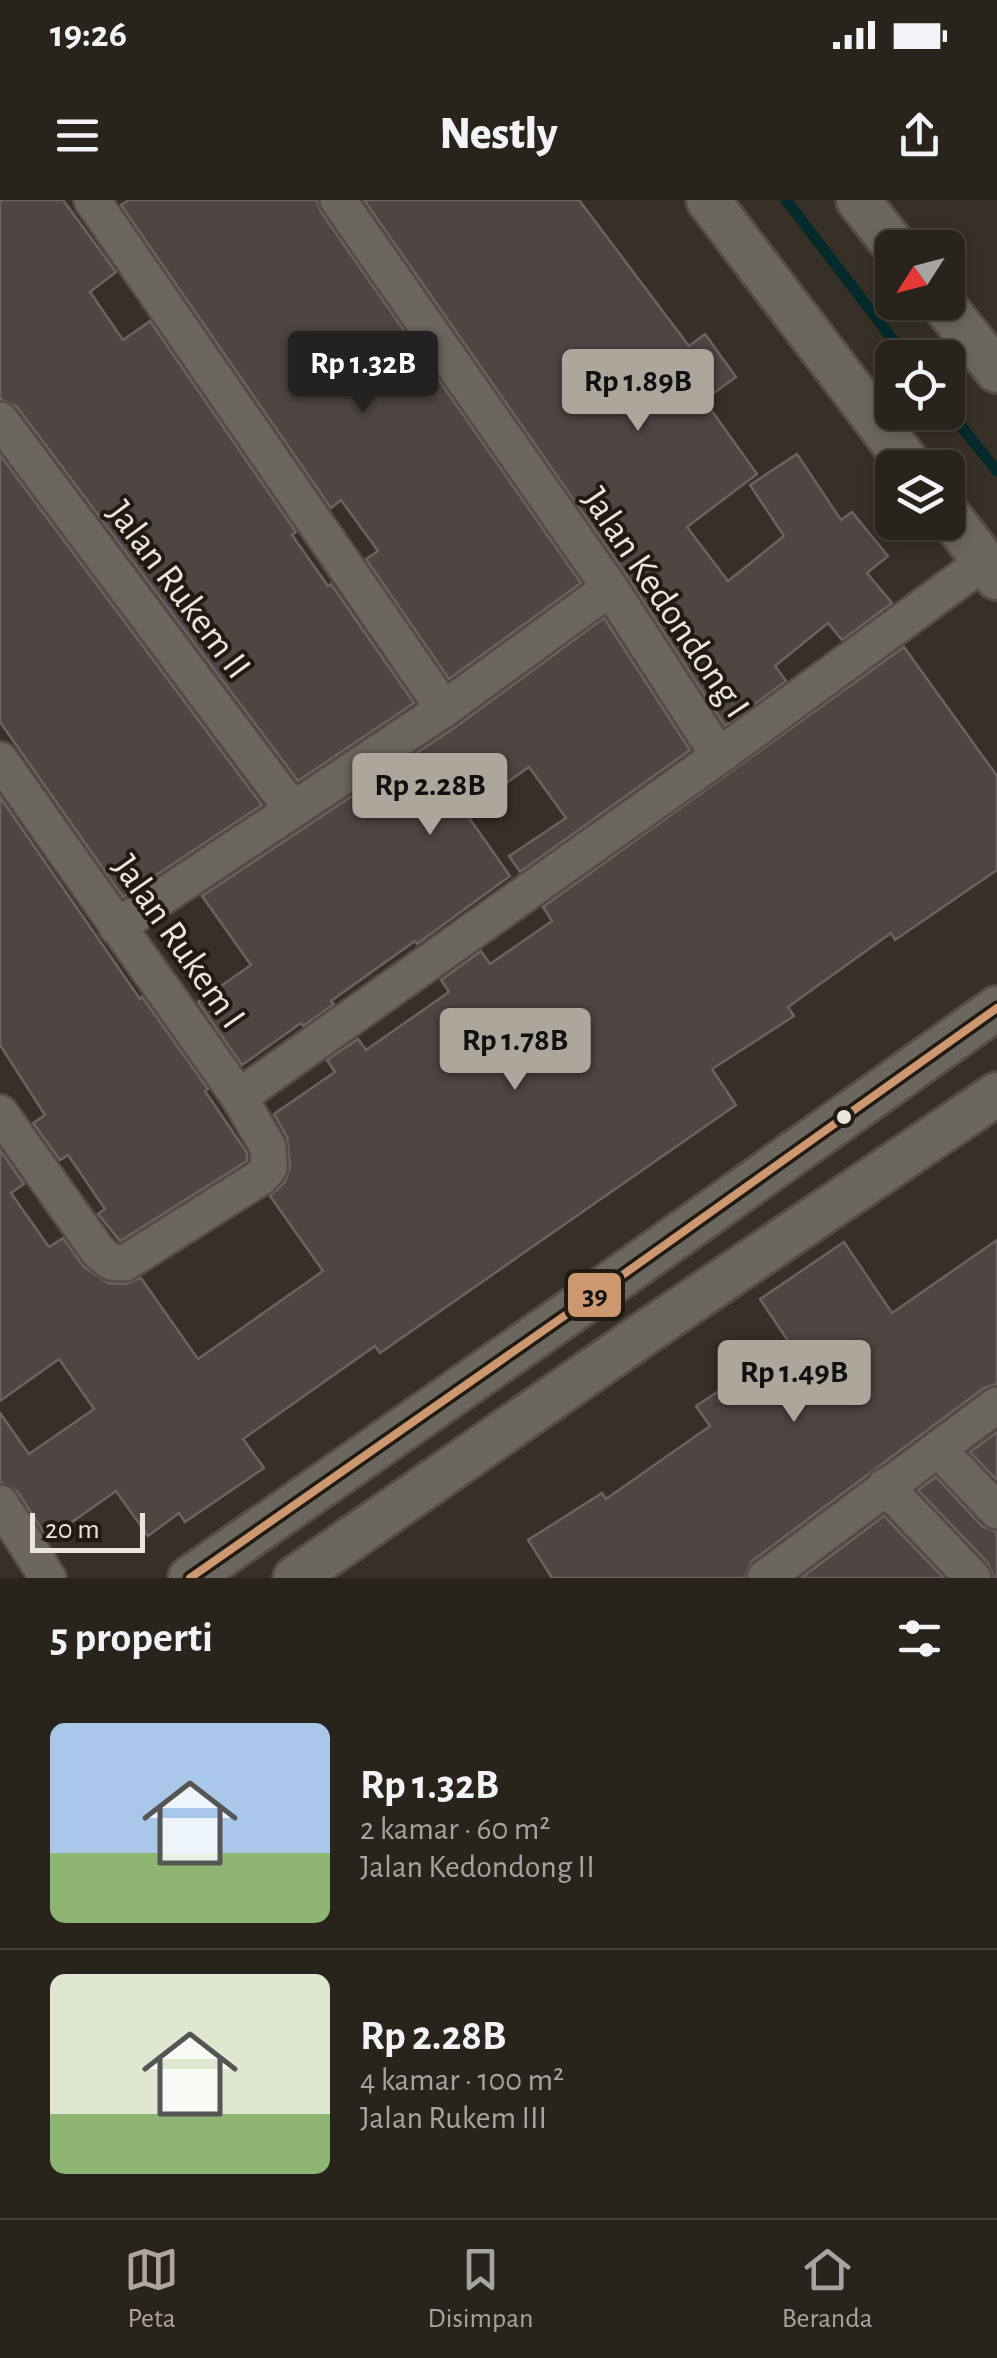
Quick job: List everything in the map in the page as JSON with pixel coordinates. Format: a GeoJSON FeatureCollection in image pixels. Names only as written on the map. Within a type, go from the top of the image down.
{"type":"FeatureCollection","features":[{"type":"Feature","properties":{"kind":"street"},"geometry":{"type":"LineString","coordinates":[[92,200],[444,709]]}},
{"type":"Feature","properties":{"kind":"street","name":"Jalan Kedondong I"},"geometry":{"type":"LineString","coordinates":[[338,200],[610,588],[719,756]]}},
{"type":"Feature","properties":{"kind":"street"},"geometry":{"type":"LineString","coordinates":[[708,200],[898,450]]}},
{"type":"Feature","properties":{"kind":"street"},"geometry":{"type":"LineString","coordinates":[[858,200],[882,230]]}},
{"type":"Feature","properties":{"kind":"street"},"geometry":{"type":"LineString","coordinates":[[956,320],[997,371]]}},
{"type":"Feature","properties":{"kind":"street","name":"Jalan Rukem II"},"geometry":{"type":"LineString","coordinates":[[0,420],[292,808]]}},
{"type":"Feature","properties":{"kind":"street"},"geometry":{"type":"LineString","coordinates":[[965,536],[991,570]]}},
{"type":"Feature","properties":{"kind":"street","name":"Jalan Kedondong I"},"geometry":{"type":"LineString","coordinates":[[239,1097],[719,756],[991,570]]}},
{"type":"Feature","properties":{"kind":"street"},"geometry":{"type":"LineString","coordinates":[[117,927],[444,709],[610,588]]}},
{"type":"Feature","properties":{"kind":"street","name":"Jalan Rukem I"},"geometry":{"type":"LineString","coordinates":[[0,760],[239,1097],[268,1148],[269,1168],[261,1177],[124,1264],[111,1262],[98,1251],[0,1113]]}},
{"type":"Feature","properties":{"kind":"street"},"geometry":{"type":"LineString","coordinates":[[190,1578],[997,1008]]}},
{"type":"Feature","properties":{"kind":"street"},"geometry":{"type":"LineString","coordinates":[[295,1578],[645,1333],[997,1094]]}},
{"type":"Feature","properties":{"kind":"street"},"geometry":{"type":"LineString","coordinates":[[765,1578],[997,1405]]}},
{"type":"Feature","properties":{"kind":"street"},"geometry":{"type":"LineString","coordinates":[[938,1449],[997,1512]]}},
{"type":"Feature","properties":{"kind":"street"},"geometry":{"type":"LineString","coordinates":[[885,1486],[973,1578]]}},
{"type":"Feature","properties":{"kind":"street"},"geometry":{"type":"LineString","coordinates":[[0,1503],[48,1578]]}},
{"type":"Feature","properties":{"kind":"building"},"geometry":{"type":"Polygon","coordinates":[[[0,200],[63,200],[116,272],[90,292],[123,340],[150,321],[296,532],[292,535],[414,703],[298,781],[17,407],[0,399],[0,200]]]}},
{"type":"Feature","properties":{"kind":"building"},"geometry":{"type":"Polygon","coordinates":[[[129,200],[317,200],[321,212],[581,583],[449,679],[366,559],[378,551],[341,500],[331,508],[121,205],[129,200]]]}},
{"type":"Feature","properties":{"kind":"building"},"geometry":{"type":"Polygon","coordinates":[[[364,200],[579,200],[689,346],[705,334],[736,377],[704,400],[757,474],[687,527],[728,581],[784,536],[750,485],[797,454],[841,520],[852,512],[888,556],[867,573],[892,603],[842,640],[828,623],[775,666],[786,681],[725,726],[627,576],[364,200]]]}},
{"type":"Feature","properties":{"kind":"building"},"geometry":{"type":"Polygon","coordinates":[[[0,455],[262,805],[123,897],[0,722],[0,455]]]}},
{"type":"Feature","properties":{"kind":"building"},"geometry":{"type":"Polygon","coordinates":[[[604,618],[690,750],[520,872],[509,856],[566,818],[529,767],[465,812],[510,876],[331,1001],[334,1004],[303,1026],[301,1023],[242,1065],[198,1002],[251,965],[202,896],[457,726],[604,618]]]}},
{"type":"Feature","properties":{"kind":"building"},"geometry":{"type":"Polygon","coordinates":[[[904,647],[997,776],[997,870],[895,940],[891,933],[788,1007],[794,1016],[712,1069],[736,1105],[380,1353],[375,1346],[243,1439],[264,1468],[185,1522],[179,1513],[148,1536],[116,1491],[48,1539],[17,1491],[0,1482],[0,1413],[29,1454],[94,1409],[59,1359],[0,1401],[0,1150],[24,1184],[11,1193],[49,1247],[63,1238],[84,1267],[108,1283],[125,1284],[141,1278],[198,1359],[323,1271],[270,1196],[285,1182],[290,1167],[287,1137],[274,1114],[335,1072],[327,1060],[358,1039],[366,1050],[449,992],[441,980],[481,951],[490,964],[552,921],[543,907],[904,647]]]}},
{"type":"Feature","properties":{"kind":"building"},"geometry":{"type":"Polygon","coordinates":[[[0,797],[140,999],[208,1089],[205,1091],[247,1153],[247,1161],[120,1241],[98,1214],[105,1209],[68,1155],[60,1160],[33,1123],[45,1115],[0,1045],[0,797]]]}},
{"type":"Feature","properties":{"kind":"building"},"geometry":{"type":"Polygon","coordinates":[[[997,1240],[997,1384],[984,1388],[752,1561],[744,1578],[552,1578],[528,1540],[602,1493],[606,1499],[710,1426],[696,1406],[790,1344],[760,1299],[844,1242],[892,1313],[997,1240]]]}},
{"type":"Feature","properties":{"kind":"building"},"geometry":{"type":"Polygon","coordinates":[[[997,1432],[997,1480],[970,1452],[997,1432]]]}},
{"type":"Feature","properties":{"kind":"building"},"geometry":{"type":"Polygon","coordinates":[[[936,1477],[982,1526],[997,1532],[997,1578],[988,1563],[918,1490],[936,1477]]]}},
{"type":"Feature","properties":{"kind":"building"},"geometry":{"type":"Polygon","coordinates":[[[884,1516],[944,1578],[801,1578],[884,1516]]]}},
{"type":"Feature","properties":{"kind":"waterway"},"geometry":{"type":"LineString","coordinates":[[786,200],[893,340]]}},
{"type":"Feature","properties":{"kind":"waterway"},"geometry":{"type":"LineString","coordinates":[[964,430],[997,471]]}},
{"type":"Feature","properties":{"kind":"transit line","name":"39"},"geometry":{"type":"LineString","coordinates":[[190,1578],[997,1008]]}}]}
